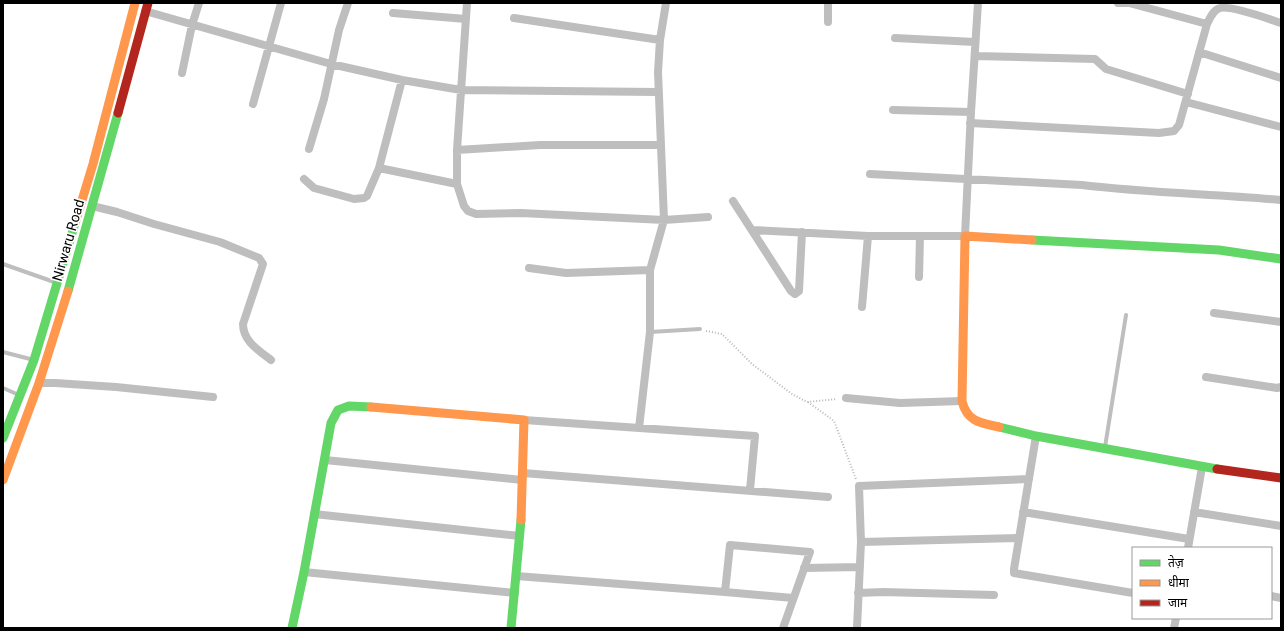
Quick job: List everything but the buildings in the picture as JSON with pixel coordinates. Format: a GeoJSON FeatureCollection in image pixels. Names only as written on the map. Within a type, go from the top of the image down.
{"type":"FeatureCollection","features":[{"type":"Feature","properties":{"kind":"street","name":"Nirwaru Road"},"geometry":{"type":"LineString","coordinates":[[3,438],[34,360],[93,164],[135,3]]}},
{"type":"Feature","properties":{"kind":"street"},"geometry":{"type":"LineString","coordinates":[[182,73],[192,25],[199,3]]}},
{"type":"Feature","properties":{"kind":"street"},"geometry":{"type":"LineString","coordinates":[[253,104],[281,3]]}},
{"type":"Feature","properties":{"kind":"street"},"geometry":{"type":"LineString","coordinates":[[310,149],[324,99],[339,30],[348,3]]}},
{"type":"Feature","properties":{"kind":"street"},"geometry":{"type":"LineString","coordinates":[[467,3],[457,150],[457,184],[464,206],[468,211],[476,214],[521,213],[664,220],[708,217]]}},
{"type":"Feature","properties":{"kind":"street"},"geometry":{"type":"LineString","coordinates":[[639,428],[650,332],[650,270],[664,220],[658,92],[660,40],[666,3]]}},
{"type":"Feature","properties":{"kind":"street"},"geometry":{"type":"LineString","coordinates":[[828,3],[828,22]]}},
{"type":"Feature","properties":{"kind":"street"},"geometry":{"type":"LineString","coordinates":[[978,3],[970,123],[965,236],[962,401],[964,409],[975,421],[1036,436],[1202,467],[1281,478]]}},
{"type":"Feature","properties":{"kind":"street"},"geometry":{"type":"LineString","coordinates":[[1118,3],[1129,3],[1207,24]]}},
{"type":"Feature","properties":{"kind":"street","name":"Nirwaru Road"},"geometry":{"type":"LineString","coordinates":[[3,480],[39,383],[70,286],[147,7]]}},
{"type":"Feature","properties":{"kind":"street"},"geometry":{"type":"LineString","coordinates":[[147,7],[192,25],[331,64],[402,80],[461,90],[658,92]]}},
{"type":"Feature","properties":{"kind":"street"},"geometry":{"type":"LineString","coordinates":[[970,123],[1168,133],[1174,131],[1179,125],[1207,24],[1212,13],[1220,8],[1230,8],[1281,23]]}},
{"type":"Feature","properties":{"kind":"street"},"geometry":{"type":"LineString","coordinates":[[392,13],[466,19]]}},
{"type":"Feature","properties":{"kind":"street"},"geometry":{"type":"LineString","coordinates":[[514,18],[660,40]]}},
{"type":"Feature","properties":{"kind":"street"},"geometry":{"type":"LineString","coordinates":[[895,38],[975,42]]}},
{"type":"Feature","properties":{"kind":"street"},"geometry":{"type":"LineString","coordinates":[[1199,52],[1281,78]]}},
{"type":"Feature","properties":{"kind":"street"},"geometry":{"type":"LineString","coordinates":[[975,56],[1095,59],[1106,69],[1187,98],[1281,127]]}},
{"type":"Feature","properties":{"kind":"street"},"geometry":{"type":"LineString","coordinates":[[304,180],[314,188],[358,199],[367,196],[378,168],[402,80]]}},
{"type":"Feature","properties":{"kind":"street"},"geometry":{"type":"LineString","coordinates":[[893,110],[971,112]]}},
{"type":"Feature","properties":{"kind":"street"},"geometry":{"type":"LineString","coordinates":[[457,150],[540,145],[660,145]]}},
{"type":"Feature","properties":{"kind":"street"},"geometry":{"type":"LineString","coordinates":[[378,168],[457,184]]}},
{"type":"Feature","properties":{"kind":"street"},"geometry":{"type":"LineString","coordinates":[[870,174],[968,178],[1082,186],[1116,190],[1226,195],[1281,200]]}},
{"type":"Feature","properties":{"kind":"street"},"geometry":{"type":"LineString","coordinates":[[733,201],[791,291],[795,294],[799,291],[802,232]]}},
{"type":"Feature","properties":{"kind":"street"},"geometry":{"type":"LineString","coordinates":[[92,206],[220,242],[259,258],[263,264],[243,324],[243,332],[248,340],[271,360]]}},
{"type":"Feature","properties":{"kind":"street"},"geometry":{"type":"LineString","coordinates":[[752,230],[868,236],[965,236],[1220,250],[1281,259]]}},
{"type":"Feature","properties":{"kind":"street"},"geometry":{"type":"LineString","coordinates":[[862,307],[868,236]]}},
{"type":"Feature","properties":{"kind":"street"},"geometry":{"type":"LineString","coordinates":[[919,277],[920,236]]}},
{"type":"Feature","properties":{"kind":"street"},"geometry":{"type":"LineString","coordinates":[[529,268],[566,273],[650,270]]}},
{"type":"Feature","properties":{"kind":"street"},"geometry":{"type":"LineString","coordinates":[[1214,313],[1281,322]]}},
{"type":"Feature","properties":{"kind":"street"},"geometry":{"type":"LineString","coordinates":[[1206,377],[1277,388],[1281,387]]}},
{"type":"Feature","properties":{"kind":"street"},"geometry":{"type":"LineString","coordinates":[[39,383],[55,383],[213,397]]}},
{"type":"Feature","properties":{"kind":"street"},"geometry":{"type":"LineString","coordinates":[[846,398],[900,403],[962,401]]}},
{"type":"Feature","properties":{"kind":"street"},"geometry":{"type":"LineString","coordinates":[[292,628],[304,572],[331,423],[338,410],[349,406],[755,436],[750,490]]}},
{"type":"Feature","properties":{"kind":"street"},"geometry":{"type":"LineString","coordinates":[[511,628],[520,536],[524,420]]}},
{"type":"Feature","properties":{"kind":"street"},"geometry":{"type":"LineString","coordinates":[[1036,436],[1014,573],[1132,593]]}},
{"type":"Feature","properties":{"kind":"street"},"geometry":{"type":"LineString","coordinates":[[324,460],[523,476],[750,490],[828,497]]}},
{"type":"Feature","properties":{"kind":"street"},"geometry":{"type":"LineString","coordinates":[[1188,547],[1202,467]]}},
{"type":"Feature","properties":{"kind":"street"},"geometry":{"type":"LineString","coordinates":[[857,628],[861,542],[858,486],[1029,479]]}},
{"type":"Feature","properties":{"kind":"street"},"geometry":{"type":"LineString","coordinates":[[1024,512],[1190,539]]}},
{"type":"Feature","properties":{"kind":"street"},"geometry":{"type":"LineString","coordinates":[[1194,512],[1281,526]]}},
{"type":"Feature","properties":{"kind":"street"},"geometry":{"type":"LineString","coordinates":[[314,514],[520,536]]}},
{"type":"Feature","properties":{"kind":"street"},"geometry":{"type":"LineString","coordinates":[[861,542],[1019,538]]}},
{"type":"Feature","properties":{"kind":"street"},"geometry":{"type":"LineString","coordinates":[[725,592],[730,545],[810,552],[783,628]]}},
{"type":"Feature","properties":{"kind":"street"},"geometry":{"type":"LineString","coordinates":[[804,568],[860,567]]}},
{"type":"Feature","properties":{"kind":"street"},"geometry":{"type":"LineString","coordinates":[[304,572],[515,593]]}},
{"type":"Feature","properties":{"kind":"street"},"geometry":{"type":"LineString","coordinates":[[516,576],[793,598]]}},
{"type":"Feature","properties":{"kind":"street"},"geometry":{"type":"LineString","coordinates":[[858,593],[883,592],[994,595]]}},
{"type":"Feature","properties":{"kind":"lane"},"geometry":{"type":"LineString","coordinates":[[3,264],[57,284]]}},
{"type":"Feature","properties":{"kind":"lane"},"geometry":{"type":"LineString","coordinates":[[1104,449],[1126,315]]}},
{"type":"Feature","properties":{"kind":"lane"},"geometry":{"type":"LineString","coordinates":[[650,332],[700,329]]}},
{"type":"Feature","properties":{"kind":"lane"},"geometry":{"type":"LineString","coordinates":[[3,352],[34,360]]}},
{"type":"Feature","properties":{"kind":"lane"},"geometry":{"type":"LineString","coordinates":[[3,388],[19,396]]}},
{"type":"Feature","properties":{"kind":"path"},"geometry":{"type":"LineString","coordinates":[[700,329],[722,334],[752,364],[792,394],[808,402],[834,421],[858,486]]}},
{"type":"Feature","properties":{"kind":"path"},"geometry":{"type":"LineString","coordinates":[[808,402],[846,398]]}},
{"type":"Feature","properties":{"kind":"traffic: fast"},"geometry":{"type":"LineString","coordinates":[[68,291],[118,113]]}},
{"type":"Feature","properties":{"kind":"traffic: fast"},"geometry":{"type":"LineString","coordinates":[[3,438],[34,360],[76,220]]}},
{"type":"Feature","properties":{"kind":"traffic: fast"},"geometry":{"type":"LineString","coordinates":[[1032,240],[1219,250],[1281,259]]}},
{"type":"Feature","properties":{"kind":"traffic: fast"},"geometry":{"type":"LineString","coordinates":[[292,628],[304,572],[331,423],[338,410],[349,406],[371,407]]}},
{"type":"Feature","properties":{"kind":"traffic: fast"},"geometry":{"type":"LineString","coordinates":[[999,427],[1036,436],[1217,469]]}},
{"type":"Feature","properties":{"kind":"traffic: fast"},"geometry":{"type":"LineString","coordinates":[[511,628],[521,520]]}},
{"type":"Feature","properties":{"kind":"traffic: slow"},"geometry":{"type":"LineString","coordinates":[[76,220],[93,164],[135,3]]}},
{"type":"Feature","properties":{"kind":"traffic: slow"},"geometry":{"type":"LineString","coordinates":[[999,427],[981,423],[971,417],[964,408],[962,401],[965,236],[1032,240]]}},
{"type":"Feature","properties":{"kind":"traffic: slow"},"geometry":{"type":"LineString","coordinates":[[3,480],[39,383],[68,291]]}},
{"type":"Feature","properties":{"kind":"traffic: slow"},"geometry":{"type":"LineString","coordinates":[[371,407],[524,420],[521,520]]}},
{"type":"Feature","properties":{"kind":"traffic: jam"},"geometry":{"type":"LineString","coordinates":[[118,113],[148,3]]}},
{"type":"Feature","properties":{"kind":"traffic: jam"},"geometry":{"type":"LineString","coordinates":[[1217,469],[1281,478]]}}]}
